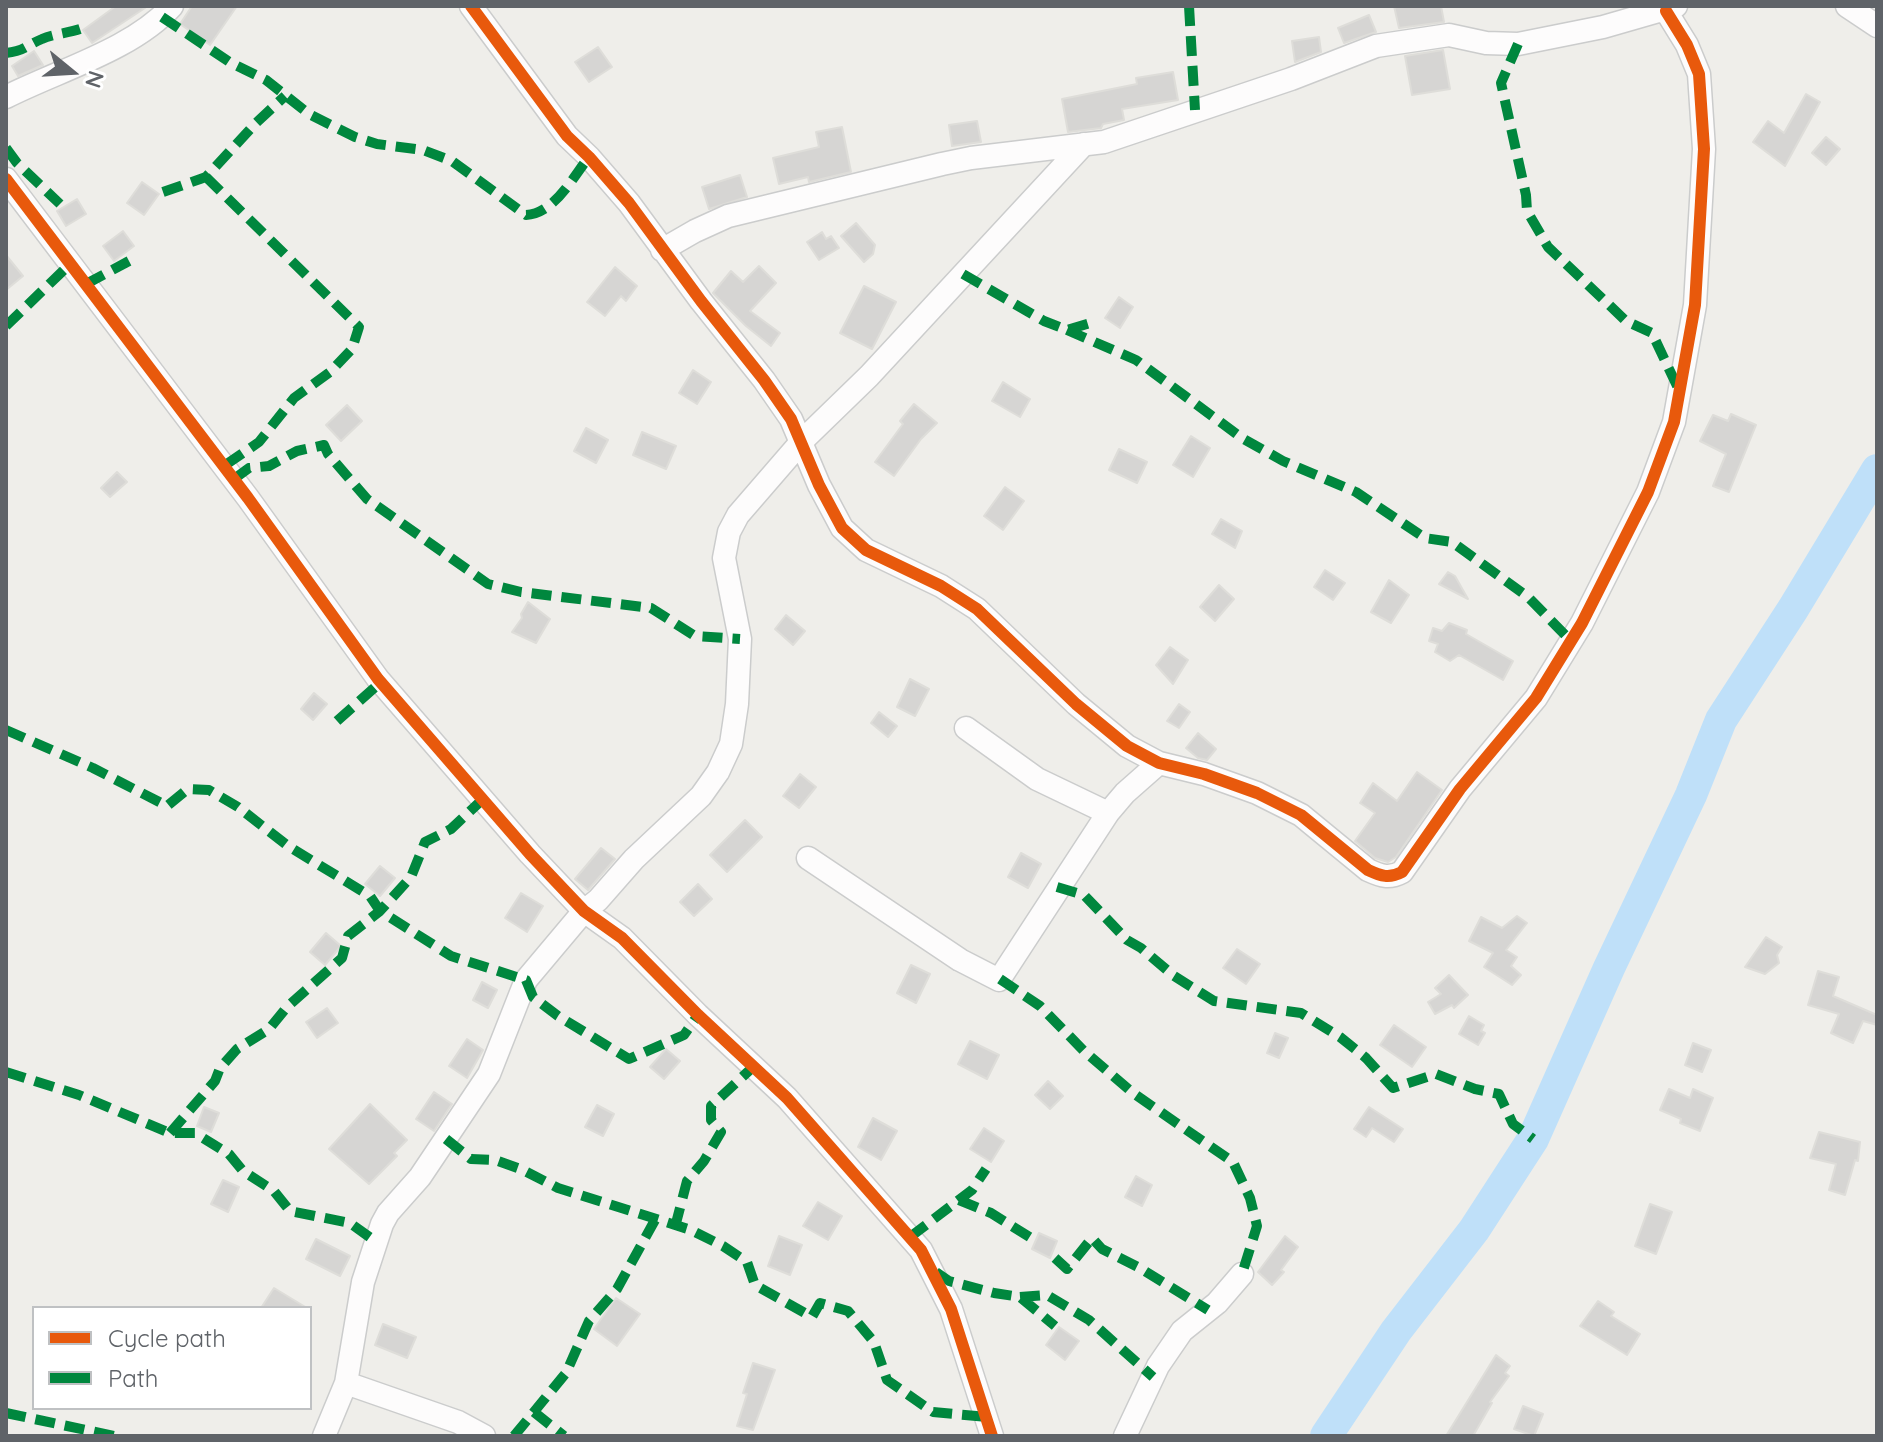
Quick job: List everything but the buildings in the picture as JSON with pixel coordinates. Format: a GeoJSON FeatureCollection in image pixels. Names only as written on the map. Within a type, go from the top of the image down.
{"type":"FeatureCollection","features":[{"type":"Feature","properties":{"kind":"street"},"geometry":{"type":"LineString","coordinates":[[6,97],[132,38],[172,6]]}},
{"type":"Feature","properties":{"kind":"street"},"geometry":{"type":"LineString","coordinates":[[471,6],[567,136],[629,203],[662,250],[764,380],[791,419],[819,485],[842,528],[866,550],[941,586],[977,609],[1076,704],[1127,746],[1159,763],[1257,793],[1301,815],[1368,870],[1393,877],[1402,872],[1460,789],[1536,698],[1582,623],[1648,492],[1674,422],[1687,360],[1700,244],[1704,149],[1702,90],[1699,74],[1672,8],[1603,27],[1518,44],[1486,43],[1449,35],[1376,46],[1291,79],[1104,142],[971,158],[728,216],[662,250]]}},
{"type":"Feature","properties":{"kind":"street"},"geometry":{"type":"LineString","coordinates":[[1847,6],[1877,26]]}},
{"type":"Feature","properties":{"kind":"street"},"geometry":{"type":"LineString","coordinates":[[324,1436],[346,1383],[363,1282],[388,1213],[420,1177],[489,1074],[526,980],[584,911],[701,796],[718,772],[731,744],[737,704],[740,639],[724,558],[729,532],[738,515],[802,441],[869,376],[1084,144]]}},
{"type":"Feature","properties":{"kind":"street"},"geometry":{"type":"LineString","coordinates":[[6,179],[248,498],[378,679],[530,854],[584,911],[622,938],[787,1098],[921,1250],[951,1309],[992,1436]]}},
{"type":"Feature","properties":{"kind":"street"},"geometry":{"type":"LineString","coordinates":[[966,728],[1037,779],[1108,813]]}},
{"type":"Feature","properties":{"kind":"street"},"geometry":{"type":"LineString","coordinates":[[808,858],[960,960],[999,980],[1108,813],[1159,763]]}},
{"type":"Feature","properties":{"kind":"street"},"geometry":{"type":"LineString","coordinates":[[1125,1436],[1158,1366],[1182,1331],[1217,1303],[1242,1274]]}},
{"type":"Feature","properties":{"kind":"street"},"geometry":{"type":"LineString","coordinates":[[346,1383],[432,1412],[484,1436]]}},
{"type":"Feature","properties":{"kind":"waterway"},"geometry":{"type":"LineString","coordinates":[[1326,1436],[1396,1331],[1474,1230],[1533,1139],[1691,795],[1721,720],[1877,470]]}},
{"type":"Feature","properties":{"kind":"marked path"},"geometry":{"type":"LineString","coordinates":[[1189,6],[1195,110]]}},
{"type":"Feature","properties":{"kind":"marked path"},"geometry":{"type":"LineString","coordinates":[[162,17],[231,63],[266,80],[309,114],[355,137],[377,144],[423,150],[452,161],[526,215],[536,213],[554,201],[589,157]]}},
{"type":"Feature","properties":{"kind":"marked path"},"geometry":{"type":"LineString","coordinates":[[6,53],[21,50],[46,37],[80,29]]}},
{"type":"Feature","properties":{"kind":"marked path"},"geometry":{"type":"LineString","coordinates":[[1518,44],[1501,83],[1527,211],[1548,247],[1626,321],[1652,333],[1678,388]]}},
{"type":"Feature","properties":{"kind":"marked path"},"geometry":{"type":"LineString","coordinates":[[163,192],[206,177],[285,96]]}},
{"type":"Feature","properties":{"kind":"marked path"},"geometry":{"type":"LineString","coordinates":[[6,148],[17,163],[60,204]]}},
{"type":"Feature","properties":{"kind":"marked path"},"geometry":{"type":"LineString","coordinates":[[206,177],[359,327],[352,349],[330,372],[294,398],[259,442],[224,466]]}},
{"type":"Feature","properties":{"kind":"marked path"},"geometry":{"type":"LineString","coordinates":[[86,284],[129,261]]}},
{"type":"Feature","properties":{"kind":"marked path"},"geometry":{"type":"LineString","coordinates":[[6,326],[70,264]]}},
{"type":"Feature","properties":{"kind":"marked path"},"geometry":{"type":"LineString","coordinates":[[963,274],[1044,321],[1067,330],[1097,321]]}},
{"type":"Feature","properties":{"kind":"marked path"},"geometry":{"type":"LineString","coordinates":[[1067,330],[1136,360],[1242,438],[1283,461],[1356,492],[1425,538],[1452,542],[1528,597],[1571,641]]}},
{"type":"Feature","properties":{"kind":"marked path"},"geometry":{"type":"LineString","coordinates":[[234,479],[249,468],[269,466],[297,451],[324,445],[328,454],[367,499],[488,584],[521,592],[651,608],[695,636],[740,639]]}},
{"type":"Feature","properties":{"kind":"marked path"},"geometry":{"type":"LineString","coordinates":[[337,721],[381,682]]}},
{"type":"Feature","properties":{"kind":"marked path"},"geometry":{"type":"LineString","coordinates":[[6,730],[93,768],[167,806],[188,789],[209,790],[238,807],[288,846],[370,896],[380,911],[451,956],[526,980],[533,997],[629,1059],[684,1035],[698,1015]]}},
{"type":"Feature","properties":{"kind":"marked path"},"geometry":{"type":"LineString","coordinates":[[170,1133],[215,1081],[220,1068],[237,1049],[269,1029],[287,1007],[342,958],[348,936],[380,911],[411,877],[425,842],[451,829],[483,799]]}},
{"type":"Feature","properties":{"kind":"marked path"},"geometry":{"type":"LineString","coordinates":[[1057,887],[1084,895],[1127,940],[1174,976],[1214,1001],[1301,1013],[1340,1037],[1366,1058],[1393,1088],[1436,1074],[1475,1089],[1499,1094],[1513,1124],[1533,1139]]}},
{"type":"Feature","properties":{"kind":"marked path"},"geometry":{"type":"LineString","coordinates":[[1000,979],[1040,1006],[1084,1051],[1133,1093],[1233,1162],[1250,1198],[1257,1226],[1242,1274]]}},
{"type":"Feature","properties":{"kind":"marked path"},"geometry":{"type":"LineString","coordinates":[[675,1227],[687,1181],[704,1161],[721,1132],[711,1120],[711,1106],[753,1067]]}},
{"type":"Feature","properties":{"kind":"marked path"},"geometry":{"type":"LineString","coordinates":[[6,1072],[79,1095],[170,1133],[195,1133],[229,1154],[243,1171],[274,1191],[290,1211],[350,1223],[375,1241]]}},
{"type":"Feature","properties":{"kind":"marked path"},"geometry":{"type":"LineString","coordinates":[[446,1139],[471,1159],[495,1160],[558,1188],[691,1230],[723,1246],[747,1262],[755,1285],[812,1317],[820,1303],[848,1311],[874,1342],[887,1380],[933,1412],[987,1417]]}},
{"type":"Feature","properties":{"kind":"marked path"},"geometry":{"type":"LineString","coordinates":[[910,1237],[972,1190],[986,1169]]}},
{"type":"Feature","properties":{"kind":"marked path"},"geometry":{"type":"LineString","coordinates":[[959,1200],[991,1213],[1031,1238]]}},
{"type":"Feature","properties":{"kind":"marked path"},"geometry":{"type":"LineString","coordinates":[[514,1436],[566,1373],[589,1321],[617,1289],[655,1220]]}},
{"type":"Feature","properties":{"kind":"marked path"},"geometry":{"type":"LineString","coordinates":[[1055,1258],[1067,1269],[1092,1238],[1102,1249],[1208,1310]]}},
{"type":"Feature","properties":{"kind":"marked path"},"geometry":{"type":"LineString","coordinates":[[936,1272],[949,1281],[1020,1297],[1055,1326]]}},
{"type":"Feature","properties":{"kind":"marked path"},"geometry":{"type":"LineString","coordinates":[[1020,1297],[1047,1295],[1089,1320],[1153,1377]]}},
{"type":"Feature","properties":{"kind":"marked path"},"geometry":{"type":"LineString","coordinates":[[534,1412],[564,1436]]}},
{"type":"Feature","properties":{"kind":"marked path"},"geometry":{"type":"LineString","coordinates":[[6,1413],[114,1436]]}},
{"type":"Feature","properties":{"kind":"cycle path"},"geometry":{"type":"LineString","coordinates":[[471,6],[567,136],[629,203],[764,380],[791,419],[819,485],[842,528],[866,550],[941,586],[977,609],[1076,704],[1127,746],[1159,763],[1204,774],[1257,793],[1301,815],[1368,870],[1389,876],[1402,872],[1460,789],[1536,698],[1582,623],[1648,492],[1674,422],[1695,305],[1704,149],[1699,74],[1687,45],[1666,11]]}},
{"type":"Feature","properties":{"kind":"cycle path"},"geometry":{"type":"LineString","coordinates":[[6,179],[248,498],[378,679],[530,854],[584,911],[622,938],[787,1098],[921,1250],[951,1309],[992,1436]]}}]}
